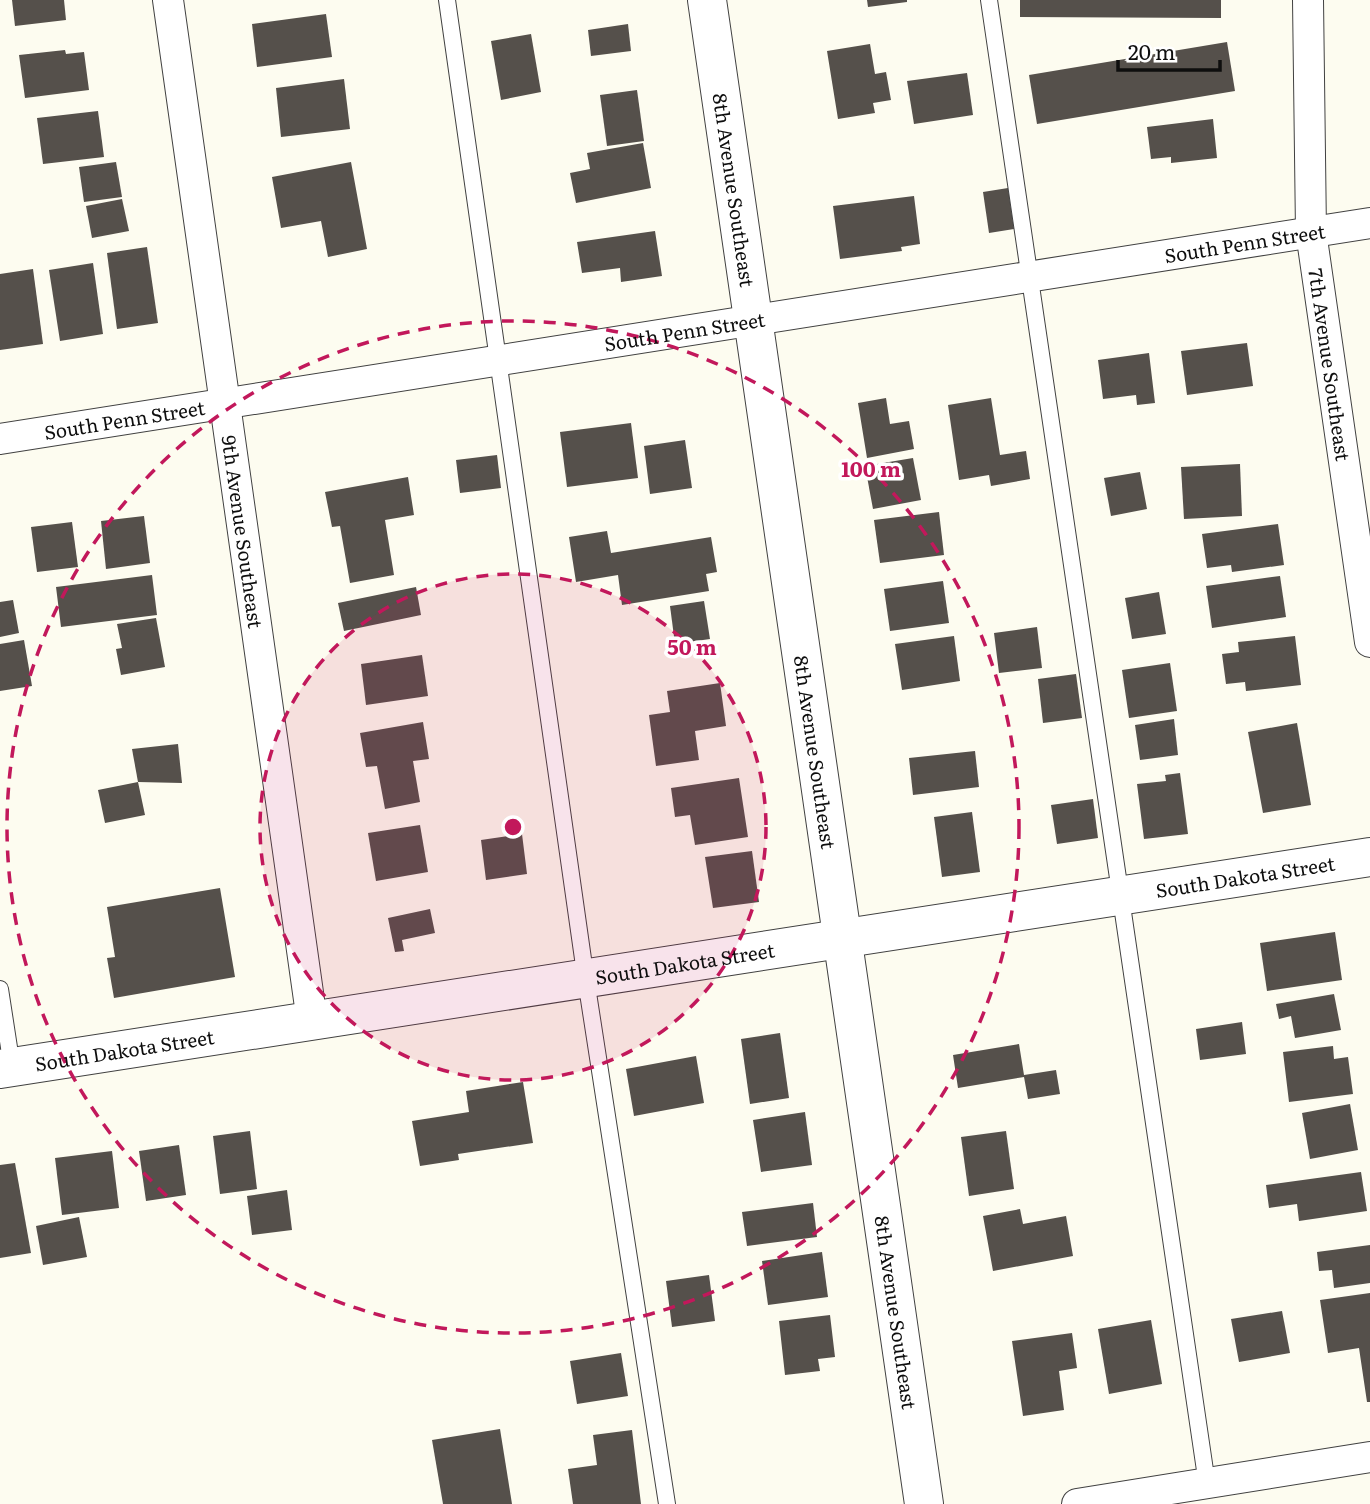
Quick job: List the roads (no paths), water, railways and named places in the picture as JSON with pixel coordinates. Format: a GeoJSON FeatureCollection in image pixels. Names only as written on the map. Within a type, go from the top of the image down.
{"type":"FeatureCollection","features":[{"type":"Feature","properties":{"kind":"street","name":"9th Avenue Southeast"},"geometry":{"type":"LineString","coordinates":[[168,0],[312,1021]]}},
{"type":"Feature","properties":{"kind":"street","name":"8th Avenue Southeast"},"geometry":{"type":"LineString","coordinates":[[707,0],[923,1504]]}},
{"type":"Feature","properties":{"kind":"street","name":"7th Avenue Southeast"},"geometry":{"type":"LineString","coordinates":[[1308,0],[1311,232],[1370,642]]}},
{"type":"Feature","properties":{"kind":"street","name":"South Penn Street"},"geometry":{"type":"LineString","coordinates":[[0,439],[1370,223]]}},
{"type":"Feature","properties":{"kind":"street","name":"South Dakota Street"},"geometry":{"type":"LineString","coordinates":[[6,1068],[1370,857]]}},
{"type":"Feature","properties":{"kind":"street"},"geometry":{"type":"LineString","coordinates":[[1077,1504],[1370,1457]]}},
{"type":"Feature","properties":{"kind":"lane"},"geometry":{"type":"LineString","coordinates":[[447,0],[586,979],[667,1504]]}},
{"type":"Feature","properties":{"kind":"lane"},"geometry":{"type":"LineString","coordinates":[[989,0],[1124,897],[1208,1483]]}},
{"type":"Feature","properties":{"kind":"lane"},"geometry":{"type":"LineString","coordinates":[[0,989],[6,1068]]}}]}
